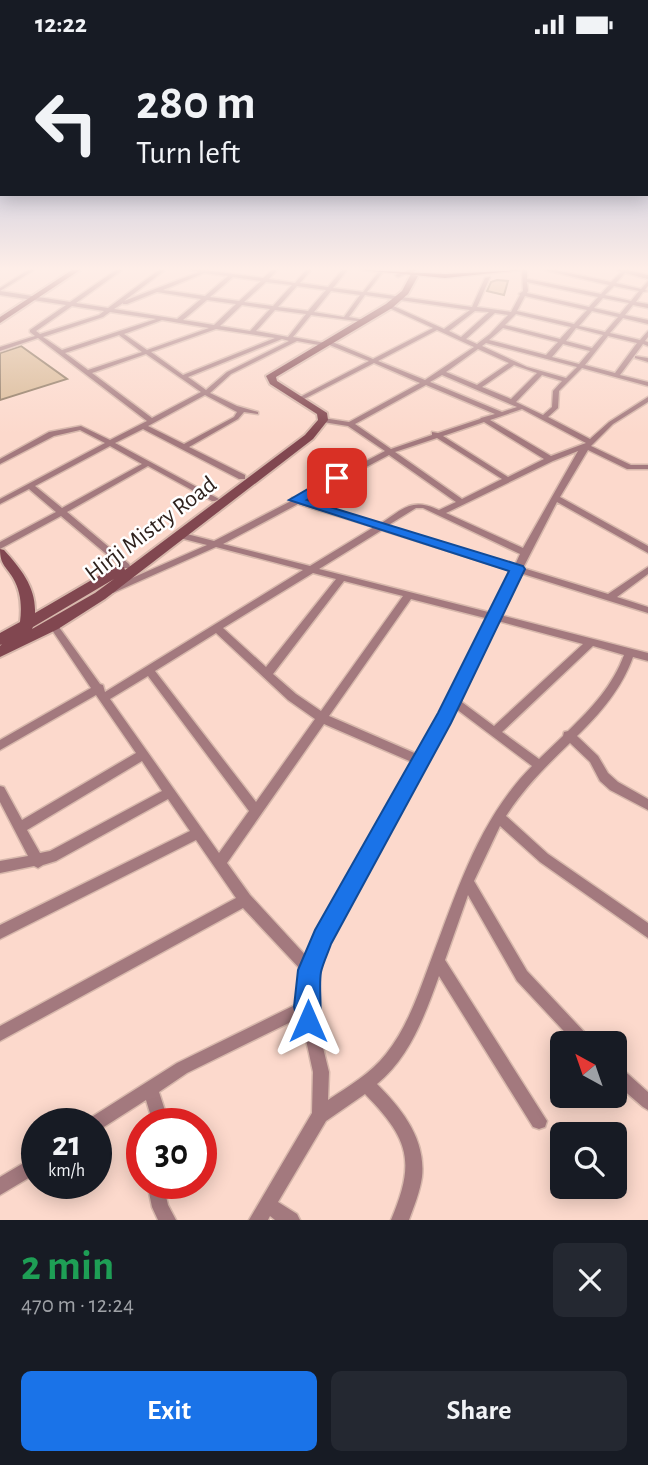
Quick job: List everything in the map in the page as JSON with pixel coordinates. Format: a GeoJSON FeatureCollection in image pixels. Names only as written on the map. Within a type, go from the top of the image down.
{"type":"FeatureCollection","features":[{"type":"Feature","properties":{"kind":"main road"},"geometry":{"type":"LineString","coordinates":[[320,423],[316,408],[273,382],[271,376],[356,325]]}},
{"type":"Feature","properties":{"kind":"main road","name":"Hirji Mistry Road"},"geometry":{"type":"LineString","coordinates":[[0,652],[23,641],[296,436],[320,423]]}},
{"type":"Feature","properties":{"kind":"main road","name":"Hirji Mistry Road"},"geometry":{"type":"LineString","coordinates":[[0,640],[27,625],[50,620],[100,596],[309,437],[320,423]]}},
{"type":"Feature","properties":{"kind":"main road"},"geometry":{"type":"LineString","coordinates":[[0,553],[50,620]]}},
{"type":"Feature","properties":{"kind":"main road"},"geometry":{"type":"LineString","coordinates":[[23,641],[27,625],[27,588]]}},
{"type":"Feature","properties":{"kind":"street"},"geometry":{"type":"LineString","coordinates":[[38,325],[32,331],[38,337],[152,421]]}},
{"type":"Feature","properties":{"kind":"street"},"geometry":{"type":"LineString","coordinates":[[0,349],[72,325]]}},
{"type":"Feature","properties":{"kind":"street"},"geometry":{"type":"LineString","coordinates":[[60,353],[143,325]]}},
{"type":"Feature","properties":{"kind":"street"},"geometry":{"type":"LineString","coordinates":[[193,325],[326,343],[374,360],[500,414]]}},
{"type":"Feature","properties":{"kind":"street"},"geometry":{"type":"LineString","coordinates":[[87,373],[217,325]]}},
{"type":"Feature","properties":{"kind":"street"},"geometry":{"type":"LineString","coordinates":[[251,333],[259,325]]}},
{"type":"Feature","properties":{"kind":"street"},"geometry":{"type":"LineString","coordinates":[[0,502],[206,393],[229,373],[288,339],[302,325]]}},
{"type":"Feature","properties":{"kind":"street"},"geometry":{"type":"LineString","coordinates":[[430,325],[514,363],[566,380]]}},
{"type":"Feature","properties":{"kind":"street"},"geometry":{"type":"LineString","coordinates":[[445,331],[453,325]]}},
{"type":"Feature","properties":{"kind":"street"},"geometry":{"type":"LineString","coordinates":[[462,339],[478,325]]}},
{"type":"Feature","properties":{"kind":"street"},"geometry":{"type":"LineString","coordinates":[[568,325],[645,343]]}},
{"type":"Feature","properties":{"kind":"street"},"geometry":{"type":"LineString","coordinates":[[544,417],[555,408],[554,395],[614,325]]}},
{"type":"Feature","properties":{"kind":"street"},"geometry":{"type":"LineString","coordinates":[[320,423],[350,424],[441,372],[479,347],[503,326],[594,350]]}},
{"type":"Feature","properties":{"kind":"street"},"geometry":{"type":"LineString","coordinates":[[547,358],[574,326]]}},
{"type":"Feature","properties":{"kind":"street"},"geometry":{"type":"LineString","coordinates":[[302,398],[437,328]]}},
{"type":"Feature","properties":{"kind":"street"},"geometry":{"type":"LineString","coordinates":[[119,333],[206,393],[237,408],[256,413]]}},
{"type":"Feature","properties":{"kind":"street"},"geometry":{"type":"LineString","coordinates":[[617,376],[645,343],[648,333]]}},
{"type":"Feature","properties":{"kind":"street"},"geometry":{"type":"LineString","coordinates":[[183,377],[288,339]]}},
{"type":"Feature","properties":{"kind":"street"},"geometry":{"type":"LineString","coordinates":[[486,341],[648,384]]}},
{"type":"Feature","properties":{"kind":"street"},"geometry":{"type":"LineString","coordinates":[[637,357],[648,360]]}},
{"type":"Feature","properties":{"kind":"street"},"geometry":{"type":"LineString","coordinates":[[478,387],[514,363]]}},
{"type":"Feature","properties":{"kind":"street"},"geometry":{"type":"LineString","coordinates":[[441,372],[544,417],[630,467],[648,467]]}},
{"type":"Feature","properties":{"kind":"street"},"geometry":{"type":"LineString","coordinates":[[512,402],[541,373]]}},
{"type":"Feature","properties":{"kind":"street"},"geometry":{"type":"LineString","coordinates":[[439,513],[550,459],[588,444],[647,400]]}},
{"type":"Feature","properties":{"kind":"street"},"geometry":{"type":"LineString","coordinates":[[100,596],[214,545],[389,452],[435,434],[523,407]]}},
{"type":"Feature","properties":{"kind":"street"},"geometry":{"type":"LineString","coordinates":[[184,447],[236,418],[241,414],[237,408]]}},
{"type":"Feature","properties":{"kind":"street"},"geometry":{"type":"LineString","coordinates":[[483,419],[550,459]]}},
{"type":"Feature","properties":{"kind":"street"},"geometry":{"type":"LineString","coordinates":[[350,424],[462,502]]}},
{"type":"Feature","properties":{"kind":"street"},"geometry":{"type":"LineString","coordinates":[[144,426],[242,477]]}},
{"type":"Feature","properties":{"kind":"street"},"geometry":{"type":"LineString","coordinates":[[0,462],[52,434],[73,428],[88,431],[215,499]]}},
{"type":"Feature","properties":{"kind":"street"},"geometry":{"type":"LineString","coordinates":[[435,434],[508,480]]}},
{"type":"Feature","properties":{"kind":"street"},"geometry":{"type":"LineString","coordinates":[[320,1115],[321,1072],[306,1007],[310,970],[323,938],[453,701],[555,498],[588,444]]}},
{"type":"Feature","properties":{"kind":"street"},"geometry":{"type":"LineString","coordinates":[[0,545],[147,464]]}},
{"type":"Feature","properties":{"kind":"street"},"geometry":{"type":"LineString","coordinates":[[30,486],[126,566]]}},
{"type":"Feature","properties":{"kind":"street"},"geometry":{"type":"LineString","coordinates":[[555,498],[648,550]]}},
{"type":"Feature","properties":{"kind":"street"},"geometry":{"type":"LineString","coordinates":[[295,500],[648,610]]}},
{"type":"Feature","properties":{"kind":"street"},"geometry":{"type":"LineString","coordinates":[[0,745],[149,670],[414,506],[424,506],[526,553]]}},
{"type":"Feature","properties":{"kind":"street"},"geometry":{"type":"LineString","coordinates":[[179,535],[648,657]]}},
{"type":"Feature","properties":{"kind":"street"},"geometry":{"type":"LineString","coordinates":[[609,598],[648,571]]}},
{"type":"Feature","properties":{"kind":"street"},"geometry":{"type":"LineString","coordinates":[[267,674],[342,579]]}},
{"type":"Feature","properties":{"kind":"street"},"geometry":{"type":"LineString","coordinates":[[219,864],[408,596]]}},
{"type":"Feature","properties":{"kind":"street"},"geometry":{"type":"LineString","coordinates":[[50,620],[245,900],[310,970]]}},
{"type":"Feature","properties":{"kind":"street"},"geometry":{"type":"LineString","coordinates":[[217,628],[267,674],[322,717],[421,761]]}},
{"type":"Feature","properties":{"kind":"street"},"geometry":{"type":"LineString","coordinates":[[495,732],[590,643]]}},
{"type":"Feature","properties":{"kind":"street"},"geometry":{"type":"LineString","coordinates":[[258,1220],[320,1115],[381,1072],[403,1042],[499,817],[539,765],[613,687],[626,666],[630,653]]}},
{"type":"Feature","properties":{"kind":"street"},"geometry":{"type":"LineString","coordinates":[[149,670],[256,811]]}},
{"type":"Feature","properties":{"kind":"street"},"geometry":{"type":"LineString","coordinates":[[453,701],[539,765]]}},
{"type":"Feature","properties":{"kind":"street"},"geometry":{"type":"LineString","coordinates":[[568,735],[594,759],[604,777],[614,786],[648,805]]}},
{"type":"Feature","properties":{"kind":"street"},"geometry":{"type":"LineString","coordinates":[[20,828],[144,754]]}},
{"type":"Feature","properties":{"kind":"street"},"geometry":{"type":"LineString","coordinates":[[0,791],[38,862]]}},
{"type":"Feature","properties":{"kind":"street"},"geometry":{"type":"LineString","coordinates":[[0,867],[38,862],[74,846],[170,792]]}},
{"type":"Feature","properties":{"kind":"street"},"geometry":{"type":"LineString","coordinates":[[499,817],[544,858],[648,931]]}},
{"type":"Feature","properties":{"kind":"street"},"geometry":{"type":"LineString","coordinates":[[0,932],[197,833]]}},
{"type":"Feature","properties":{"kind":"street"},"geometry":{"type":"LineString","coordinates":[[469,884],[522,976],[574,1031]]}},
{"type":"Feature","properties":{"kind":"street"},"geometry":{"type":"LineString","coordinates":[[0,1034],[245,900]]}},
{"type":"Feature","properties":{"kind":"street"},"geometry":{"type":"LineString","coordinates":[[438,961],[539,1121]]}},
{"type":"Feature","properties":{"kind":"street"},"geometry":{"type":"LineString","coordinates":[[112,1114],[182,1068],[306,1007]]}},
{"type":"Feature","properties":{"kind":"street"},"geometry":{"type":"LineString","coordinates":[[627,1079],[642,1089],[648,1102]]}},
{"type":"Feature","properties":{"kind":"street"},"geometry":{"type":"LineString","coordinates":[[365,1083],[387,1104],[409,1134],[414,1152],[414,1177],[408,1203],[400,1220]]}},
{"type":"Feature","properties":{"kind":"street"},"geometry":{"type":"LineString","coordinates":[[150,1089],[156,1108]]}},
{"type":"Feature","properties":{"kind":"street"},"geometry":{"type":"LineString","coordinates":[[0,1187],[21,1173]]}},
{"type":"Feature","properties":{"kind":"street"},"geometry":{"type":"LineString","coordinates":[[158,1199],[167,1220]]}},
{"type":"Feature","properties":{"kind":"street"},"geometry":{"type":"LineString","coordinates":[[267,1205],[292,1220]]}},
{"type":"Feature","properties":{"kind":"building"},"geometry":{"type":"Polygon","coordinates":[[[21,346],[67,379],[0,400],[0,353],[21,346]]]}},
{"type":"Feature","properties":{"kind":"route"},"geometry":{"type":"LineString","coordinates":[[308,1021],[306,1007],[310,970],[323,938],[392,817],[478,653],[518,569],[295,500],[337,478]]}}]}
